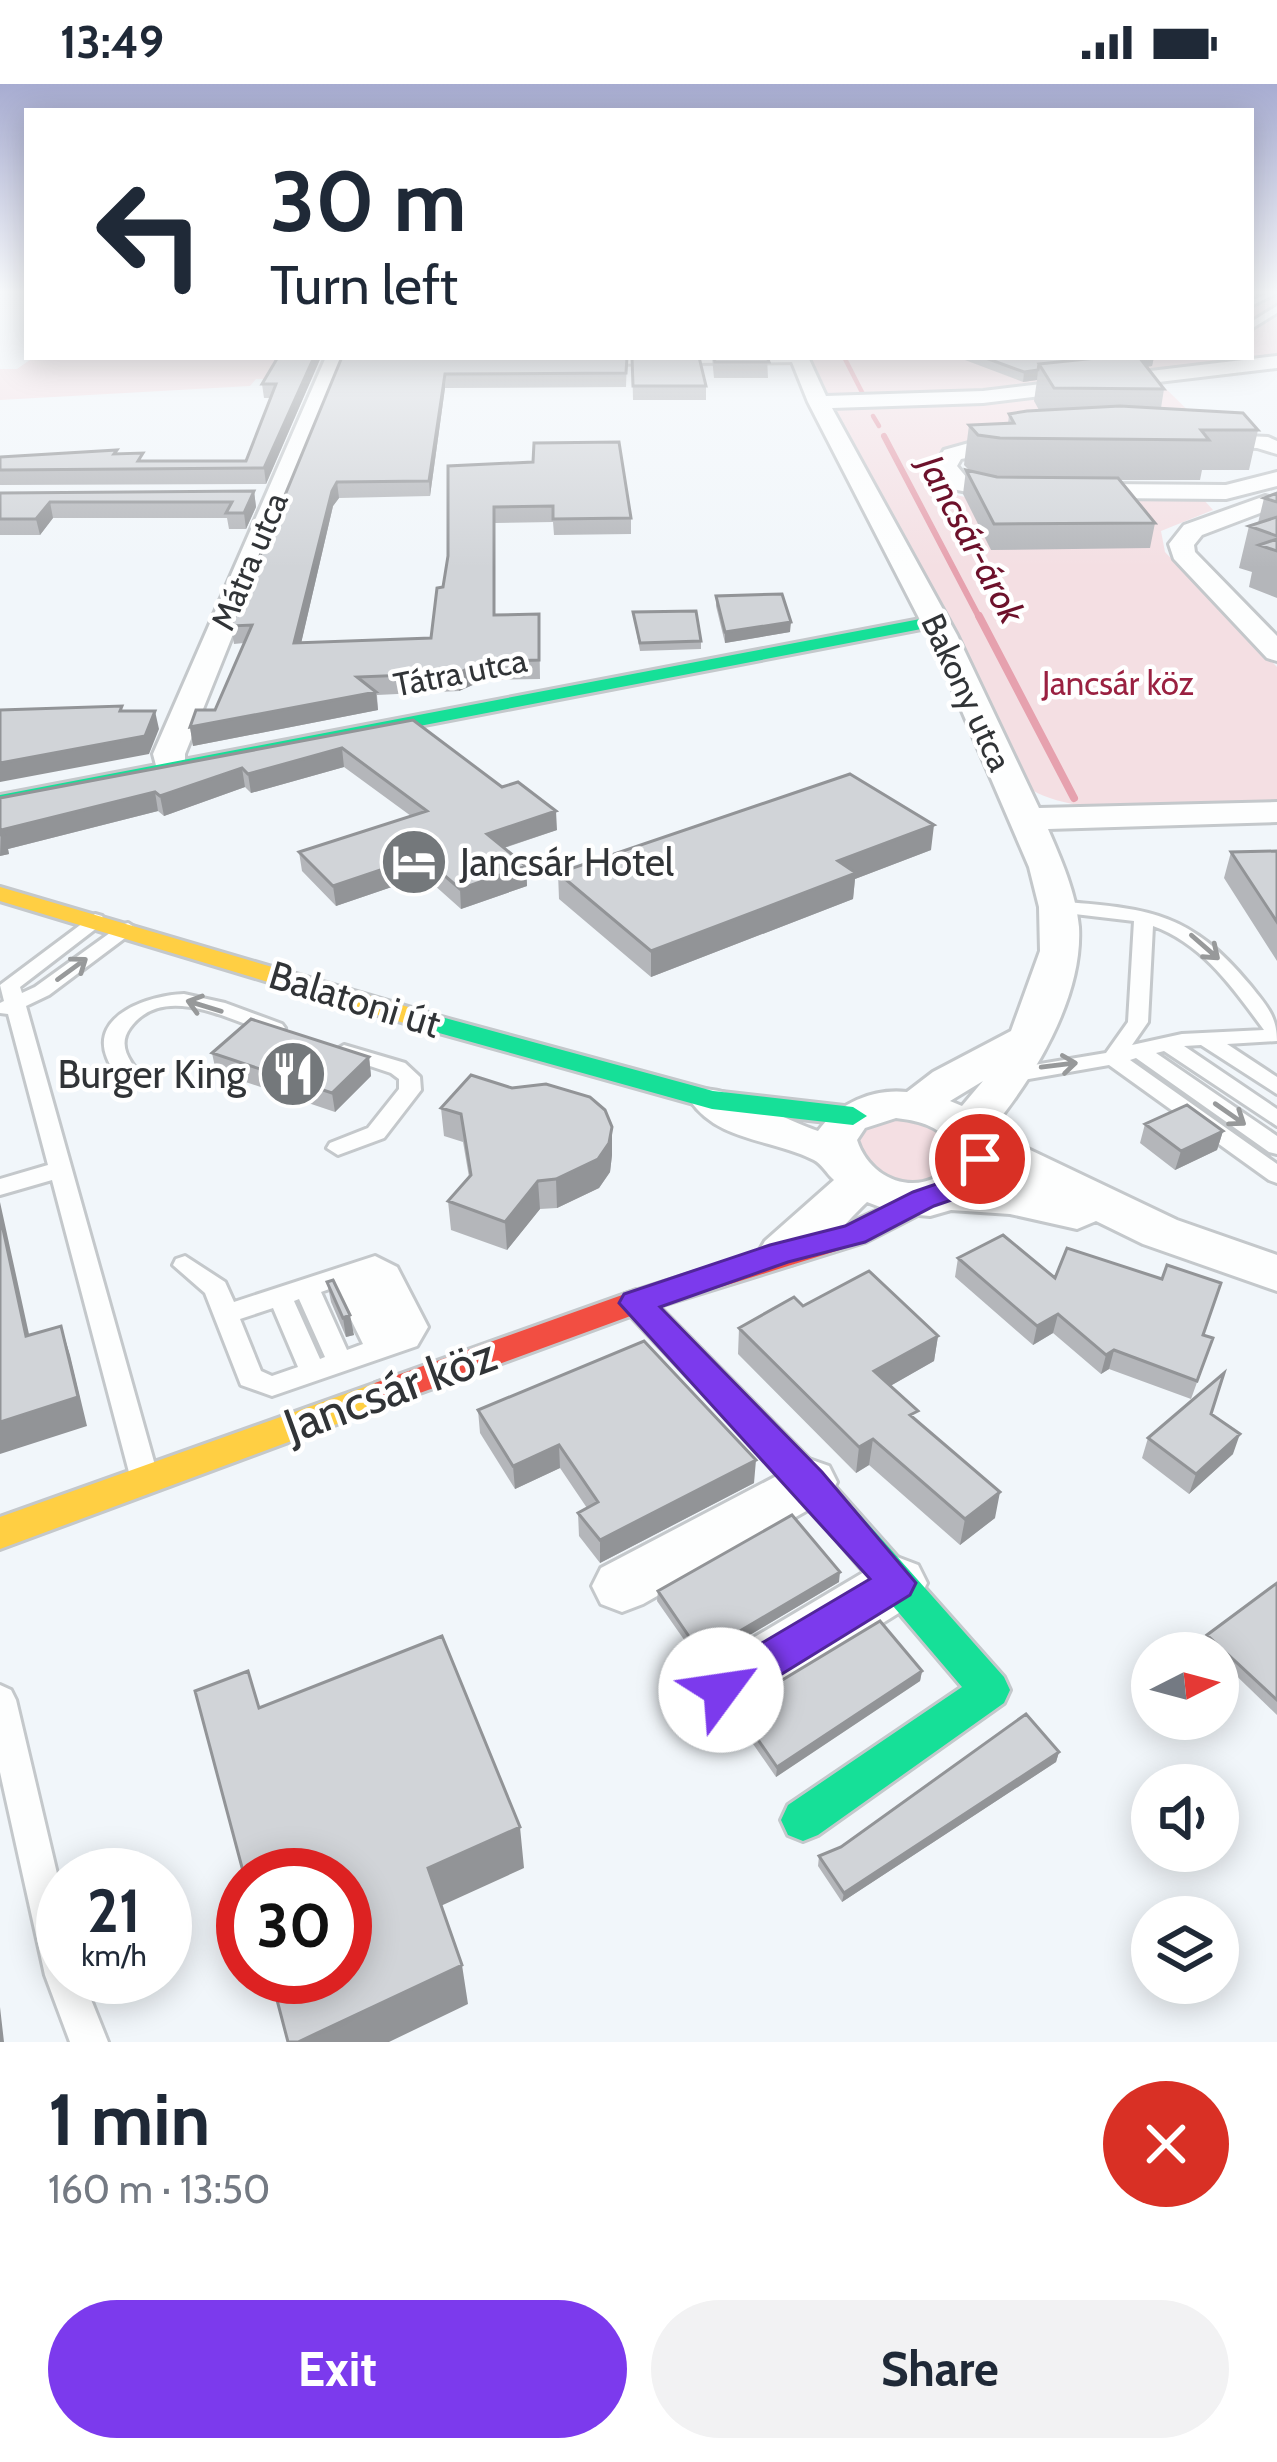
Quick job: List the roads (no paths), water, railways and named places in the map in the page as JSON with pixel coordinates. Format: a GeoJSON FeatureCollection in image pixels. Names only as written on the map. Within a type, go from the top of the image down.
{"type":"FeatureCollection","features":[{"type":"Feature","properties":{"kind":"street","name":"Mátra utca"},"geometry":{"type":"LineString","coordinates":[[169,766],[169,754],[265,495],[321,385]]}},
{"type":"Feature","properties":{"kind":"street","name":"Bakony utca"},"geometry":{"type":"LineString","coordinates":[[811,385],[936,621],[1026,819],[1056,907],[1060,929],[1057,970],[1041,1012],[972,1137]]}},
{"type":"Feature","properties":{"kind":"street"},"geometry":{"type":"LineString","coordinates":[[818,402],[906,401],[1074,385]]}},
{"type":"Feature","properties":{"kind":"street"},"geometry":{"type":"LineString","coordinates":[[1162,385],[1218,440]]}},
{"type":"Feature","properties":{"kind":"street"},"geometry":{"type":"LineString","coordinates":[[1172,440],[1272,441]]}},
{"type":"Feature","properties":{"kind":"street"},"geometry":{"type":"LineString","coordinates":[[1051,441],[987,444],[952,455],[946,467],[952,479],[976,488],[1132,483],[1226,492],[1277,479]]}},
{"type":"Feature","properties":{"kind":"street"},"geometry":{"type":"LineString","coordinates":[[1277,499],[1192,530],[1181,544],[1183,554],[1277,652]]}},
{"type":"Feature","properties":{"kind":"street","name":"Tátra utca"},"geometry":{"type":"LineString","coordinates":[[0,801],[936,621]]}},
{"type":"Feature","properties":{"kind":"street"},"geometry":{"type":"LineString","coordinates":[[1026,819],[1277,812]]}},
{"type":"Feature","properties":{"kind":"street","name":"Balatoni út"},"geometry":{"type":"LineString","coordinates":[[0,893],[467,1033],[712,1100],[728,1113],[774,1133],[850,1150]]}},
{"type":"Feature","properties":{"kind":"street"},"geometry":{"type":"LineString","coordinates":[[917,1106],[948,1081],[1015,1059]]}},
{"type":"Feature","properties":{"kind":"street"},"geometry":{"type":"LineString","coordinates":[[1160,1232],[972,1137],[936,1111],[917,1106],[872,1108],[850,1150],[902,1198],[1010,1198],[1160,1232],[1277,1273]]}},
{"type":"Feature","properties":{"kind":"street"},"geometry":{"type":"LineString","coordinates":[[936,1196],[976,1173],[972,1137]]}},
{"type":"Feature","properties":{"kind":"street","name":"Jancsár köz"},"geometry":{"type":"LineString","coordinates":[[782,1252],[850,1150]]}},
{"type":"Feature","properties":{"kind":"street","name":"Jancsár köz"},"geometry":{"type":"LineString","coordinates":[[0,1533],[636,1303],[782,1252],[854,1234],[936,1196]]}},
{"type":"Feature","properties":{"kind":"street"},"geometry":{"type":"LineString","coordinates":[[636,1303],[809,1482],[990,1690],[803,1820]]}},
{"type":"Feature","properties":{"kind":"street"},"geometry":{"type":"LineString","coordinates":[[622,1586],[809,1482]]}},
{"type":"Feature","properties":{"kind":"street"},"geometry":{"type":"LineString","coordinates":[[721,1690],[897,1583]]}},
{"type":"Feature","properties":{"kind":"lane"},"geometry":{"type":"LineString","coordinates":[[1056,907],[1144,915],[1180,928],[1213,951],[1277,1034]]}},
{"type":"Feature","properties":{"kind":"lane"},"geometry":{"type":"LineString","coordinates":[[1113,1058],[1138,1022],[1144,915]]}},
{"type":"Feature","properties":{"kind":"lane"},"geometry":{"type":"LineString","coordinates":[[95,920],[10,985],[7,1008],[59,1170],[145,1477]]}},
{"type":"Feature","properties":{"kind":"lane"},"geometry":{"type":"LineString","coordinates":[[7,1008],[128,929]]}},
{"type":"Feature","properties":{"kind":"lane"},"geometry":{"type":"LineString","coordinates":[[133,1078],[118,1067],[111,1043],[116,1030],[147,1006],[186,1000],[290,1033]]}},
{"type":"Feature","properties":{"kind":"lane"},"geometry":{"type":"LineString","coordinates":[[1015,1059],[1113,1058],[1166,1043],[1277,1034]]}},
{"type":"Feature","properties":{"kind":"lane"},"geometry":{"type":"LineString","coordinates":[[1203,1038],[1277,1087]]}},
{"type":"Feature","properties":{"kind":"lane"},"geometry":{"type":"LineString","coordinates":[[1166,1043],[1277,1119]]}},
{"type":"Feature","properties":{"kind":"lane"},"geometry":{"type":"LineString","coordinates":[[332,1047],[398,1068],[409,1077],[410,1090],[376,1133],[338,1148]]}},
{"type":"Feature","properties":{"kind":"lane"},"geometry":{"type":"LineString","coordinates":[[1138,1050],[1277,1147]]}},
{"type":"Feature","properties":{"kind":"lane"},"geometry":{"type":"LineString","coordinates":[[1113,1058],[1277,1175]]}},
{"type":"Feature","properties":{"kind":"lane"},"geometry":{"type":"LineString","coordinates":[[0,1187],[59,1170]]}},
{"type":"Feature","properties":{"kind":"lane"},"geometry":{"type":"LineString","coordinates":[[185,1265],[215,1288],[250,1378],[272,1386],[408,1339],[415,1327],[383,1267],[225,1313]]}},
{"type":"Feature","properties":{"kind":"lane"},"geometry":{"type":"LineString","coordinates":[[352,1273],[388,1346]]}},
{"type":"Feature","properties":{"kind":"lane"},"geometry":{"type":"LineString","coordinates":[[293,1292],[340,1362]]}},
{"type":"Feature","properties":{"kind":"lane"},"geometry":{"type":"LineString","coordinates":[[293,1292],[313,1372]]}},
{"type":"Feature","properties":{"kind":"lane"},"geometry":{"type":"LineString","coordinates":[[0,1700],[36,1858]]}},
{"type":"Feature","properties":{"kind":"lane"},"geometry":{"type":"LineString","coordinates":[[74,2004],[89,2042]]}},
{"type":"Feature","properties":{"kind":"waterway","name":"Jancsár-árok"},"geometry":{"type":"LineString","coordinates":[[859,385],[865,398]]}},
{"type":"Feature","properties":{"kind":"waterway","name":"Jancsár-árok"},"geometry":{"type":"LineString","coordinates":[[873,416],[879,426]]}},
{"type":"Feature","properties":{"kind":"waterway","name":"Jancsár-árok"},"geometry":{"type":"LineString","coordinates":[[884,436],[980,619]]}},
{"type":"Feature","properties":{"kind":"waterway","name":"Jancsár-árok"},"geometry":{"type":"LineString","coordinates":[[979,616],[1074,798]]}},
{"type":"Feature","properties":{"kind":"place","name":"Jancsár Hotel"},"geometry":{"type":"Point","coordinates":[414,862]}},
{"type":"Feature","properties":{"kind":"place","name":"Burger King"},"geometry":{"type":"Point","coordinates":[293,1074]}}]}
